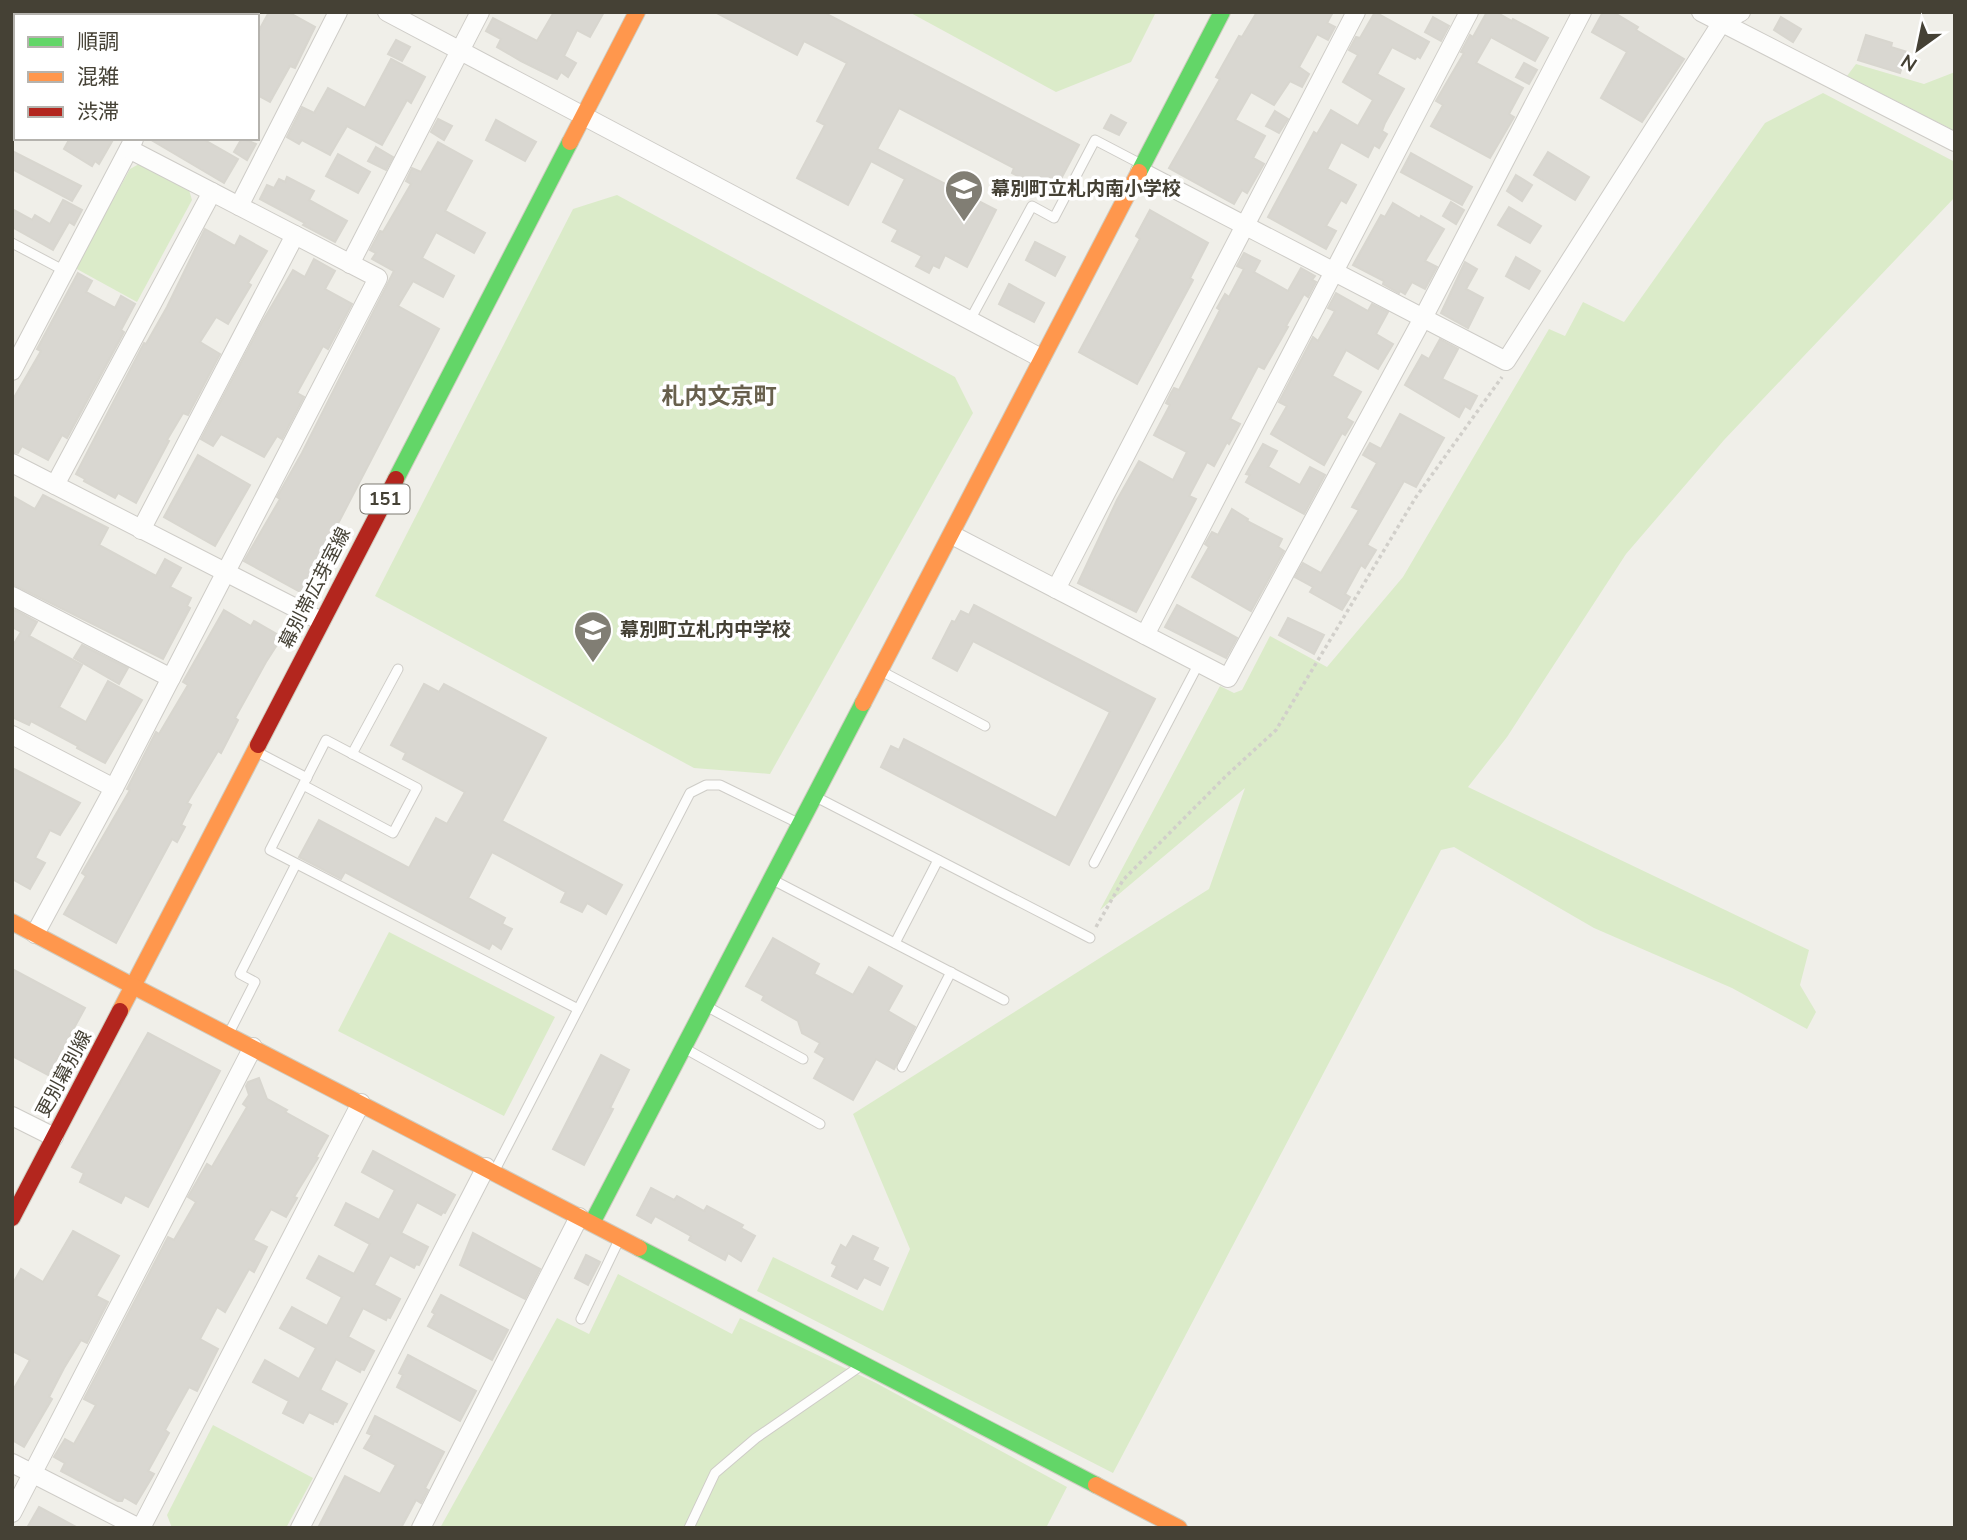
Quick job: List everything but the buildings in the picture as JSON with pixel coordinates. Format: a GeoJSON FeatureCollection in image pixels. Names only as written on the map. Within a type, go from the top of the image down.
{"type":"FeatureCollection","features":[{"type":"Feature","properties":{"kind":"street"},"geometry":{"type":"LineString","coordinates":[[239,206],[338,12]]}},
{"type":"Feature","properties":{"kind":"street"},"geometry":{"type":"LineString","coordinates":[[387,12],[1041,358]]}},
{"type":"Feature","properties":{"kind":"street"},"geometry":{"type":"LineString","coordinates":[[350,264],[480,12]]}},
{"type":"Feature","properties":{"kind":"street","name":"幕別帯広芽室線"},"geometry":{"type":"LineString","coordinates":[[133,986],[636,12]]}},
{"type":"Feature","properties":{"kind":"street"},"geometry":{"type":"LineString","coordinates":[[421,1528],[586,1220],[684,1048],[1222,12]]}},
{"type":"Feature","properties":{"kind":"street"},"geometry":{"type":"LineString","coordinates":[[1056,589],[1356,12]]}},
{"type":"Feature","properties":{"kind":"street"},"geometry":{"type":"LineString","coordinates":[[1145,635],[1469,12]]}},
{"type":"Feature","properties":{"kind":"street"},"geometry":{"type":"LineString","coordinates":[[952,535],[1228,678],[1423,318],[1582,12]]}},
{"type":"Feature","properties":{"kind":"street"},"geometry":{"type":"LineString","coordinates":[[1701,12],[1955,142]]}},
{"type":"Feature","properties":{"kind":"street"},"geometry":{"type":"LineString","coordinates":[[1141,168],[1245,226],[1506,361],[1722,22],[1741,12]]}},
{"type":"Feature","properties":{"kind":"street"},"geometry":{"type":"LineString","coordinates":[[12,61],[14,54]]}},
{"type":"Feature","properties":{"kind":"street"},"geometry":{"type":"LineString","coordinates":[[12,371],[132,144],[212,192],[378,278],[114,788],[35,934]]}},
{"type":"Feature","properties":{"kind":"street"},"geometry":{"type":"LineString","coordinates":[[55,485],[212,192]]}},
{"type":"Feature","properties":{"kind":"street"},"geometry":{"type":"LineString","coordinates":[[141,530],[295,235]]}},
{"type":"Feature","properties":{"kind":"street"},"geometry":{"type":"LineString","coordinates":[[12,463],[321,621]]}},
{"type":"Feature","properties":{"kind":"street"},"geometry":{"type":"LineString","coordinates":[[12,596],[171,678]]}},
{"type":"Feature","properties":{"kind":"street"},"geometry":{"type":"LineString","coordinates":[[12,735],[114,788]]}},
{"type":"Feature","properties":{"kind":"street"},"geometry":{"type":"LineString","coordinates":[[12,922],[1179,1528]]}},
{"type":"Feature","properties":{"kind":"street","name":"更別幕別線"},"geometry":{"type":"LineString","coordinates":[[12,1218],[133,986]]}},
{"type":"Feature","properties":{"kind":"street"},"geometry":{"type":"LineString","coordinates":[[12,1513],[253,1047]]}},
{"type":"Feature","properties":{"kind":"street"},"geometry":{"type":"LineString","coordinates":[[12,1463],[140,1528],[361,1103]]}},
{"type":"Feature","properties":{"kind":"street"},"geometry":{"type":"LineString","coordinates":[[12,1116],[54,1137]]}},
{"type":"Feature","properties":{"kind":"street"},"geometry":{"type":"LineString","coordinates":[[300,1528],[490,1169]]}},
{"type":"Feature","properties":{"kind":"lane"},"geometry":{"type":"LineString","coordinates":[[970,320],[1032,206],[1054,218],[1096,140],[1141,168]]}},
{"type":"Feature","properties":{"kind":"lane"},"geometry":{"type":"LineString","coordinates":[[12,243],[65,271]]}},
{"type":"Feature","properties":{"kind":"lane"},"geometry":{"type":"LineString","coordinates":[[1094,863],[1199,663]]}},
{"type":"Feature","properties":{"kind":"lane"},"geometry":{"type":"LineString","coordinates":[[352,754],[398,669]]}},
{"type":"Feature","properties":{"kind":"lane"},"geometry":{"type":"LineString","coordinates":[[881,671],[985,726]]}},
{"type":"Feature","properties":{"kind":"lane"},"geometry":{"type":"LineString","coordinates":[[254,751],[305,781],[393,833],[417,788],[326,740],[305,781],[270,850],[578,1009]]}},
{"type":"Feature","properties":{"kind":"lane"},"geometry":{"type":"LineString","coordinates":[[490,1169],[578,1009],[690,793],[706,785],[720,785],[801,824]]}},
{"type":"Feature","properties":{"kind":"lane"},"geometry":{"type":"LineString","coordinates":[[815,796],[1090,938]]}},
{"type":"Feature","properties":{"kind":"lane"},"geometry":{"type":"LineString","coordinates":[[895,943],[938,860]]}},
{"type":"Feature","properties":{"kind":"lane"},"geometry":{"type":"LineString","coordinates":[[228,1034],[255,982],[240,974],[296,864]]}},
{"type":"Feature","properties":{"kind":"lane"},"geometry":{"type":"LineString","coordinates":[[772,880],[1004,1000]]}},
{"type":"Feature","properties":{"kind":"lane"},"geometry":{"type":"LineString","coordinates":[[902,1067],[951,972]]}},
{"type":"Feature","properties":{"kind":"lane"},"geometry":{"type":"LineString","coordinates":[[706,1006],[803,1059]]}},
{"type":"Feature","properties":{"kind":"lane"},"geometry":{"type":"LineString","coordinates":[[684,1048],[820,1124]]}},
{"type":"Feature","properties":{"kind":"lane"},"geometry":{"type":"LineString","coordinates":[[581,1319],[620,1238]]}},
{"type":"Feature","properties":{"kind":"lane"},"geometry":{"type":"LineString","coordinates":[[689,1528],[715,1473],[756,1438],[863,1364]]}},
{"type":"Feature","properties":{"kind":"path"},"geometry":{"type":"LineString","coordinates":[[1090,938],[1123,880],[1226,776],[1276,730],[1416,496],[1501,381],[1506,361]]}},
{"type":"Feature","properties":{"kind":"green space"},"geometry":{"type":"Polygon","coordinates":[[[909,12],[1156,12],[1131,62],[1056,92],[909,12]]]}},
{"type":"Feature","properties":{"kind":"green space"},"geometry":{"type":"Polygon","coordinates":[[[1856,64],[1924,84],[1955,72],[1955,131],[1847,76],[1856,64]]]}},
{"type":"Feature","properties":{"kind":"green space"},"geometry":{"type":"Polygon","coordinates":[[[1823,93],[1955,162],[1955,197],[1724,440],[1626,554],[1507,737],[1468,787],[1809,950],[1800,985],[1816,1012],[1807,1029],[1732,988],[1594,928],[1454,847],[1441,850],[1113,1473],[757,1291],[773,1257],[883,1311],[910,1249],[853,1114],[1209,889],[1245,788],[1100,910],[1220,686],[1234,693],[1242,690],[1270,636],[1327,667],[1403,577],[1549,329],[1565,336],[1583,302],[1624,322],[1765,123],[1823,93]]]}},
{"type":"Feature","properties":{"kind":"green space"},"geometry":{"type":"Polygon","coordinates":[[[139,164],[189,190],[192,200],[137,302],[75,268],[130,169],[139,164]]]}},
{"type":"Feature","properties":{"kind":"green space"},"geometry":{"type":"Polygon","coordinates":[[[617,195],[955,377],[973,413],[770,774],[694,768],[375,596],[573,209],[617,195]]]}},
{"type":"Feature","properties":{"kind":"green space"},"geometry":{"type":"Polygon","coordinates":[[[389,932],[555,1017],[504,1116],[338,1031],[389,932]]]}},
{"type":"Feature","properties":{"kind":"green space"},"geometry":{"type":"Polygon","coordinates":[[[618,1274],[732,1334],[740,1318],[876,1383],[1067,1487],[1046,1528],[440,1528],[557,1318],[589,1334],[618,1274]]]}},
{"type":"Feature","properties":{"kind":"green space"},"geometry":{"type":"Polygon","coordinates":[[[213,1425],[313,1478],[286,1528],[172,1528],[167,1515],[213,1425]]]}},
{"type":"Feature","properties":{"kind":"traffic: fast"},"geometry":{"type":"LineString","coordinates":[[1139,172],[1222,12]]}},
{"type":"Feature","properties":{"kind":"traffic: fast"},"geometry":{"type":"LineString","coordinates":[[396,479],[570,142]]}},
{"type":"Feature","properties":{"kind":"traffic: fast"},"geometry":{"type":"LineString","coordinates":[[592,1223],[863,703]]}},
{"type":"Feature","properties":{"kind":"traffic: fast"},"geometry":{"type":"LineString","coordinates":[[639,1248],[1096,1485]]}},
{"type":"Feature","properties":{"kind":"traffic: slow"},"geometry":{"type":"LineString","coordinates":[[570,142],[637,12]]}},
{"type":"Feature","properties":{"kind":"traffic: slow"},"geometry":{"type":"LineString","coordinates":[[863,703],[1139,172]]}},
{"type":"Feature","properties":{"kind":"traffic: slow"},"geometry":{"type":"LineString","coordinates":[[12,922],[133,986],[258,745]]}},
{"type":"Feature","properties":{"kind":"traffic: slow"},"geometry":{"type":"LineString","coordinates":[[120,1011],[133,986],[639,1248]]}},
{"type":"Feature","properties":{"kind":"traffic: slow"},"geometry":{"type":"LineString","coordinates":[[1096,1485],[1179,1528]]}},
{"type":"Feature","properties":{"kind":"traffic: jam"},"geometry":{"type":"LineString","coordinates":[[258,745],[396,479]]}},
{"type":"Feature","properties":{"kind":"traffic: jam"},"geometry":{"type":"LineString","coordinates":[[12,1218],[120,1011]]}},
{"type":"Feature","properties":{"kind":"place","name":"幕別町立札内南小学校"},"geometry":{"type":"Point","coordinates":[964,223]}},
{"type":"Feature","properties":{"kind":"place","name":"幕別町立札内中学校"},"geometry":{"type":"Point","coordinates":[593,664]}},
{"type":"Feature","properties":{"kind":"district","name":"札内文京町"},"geometry":{"type":"Point","coordinates":[719,396]}}]}
